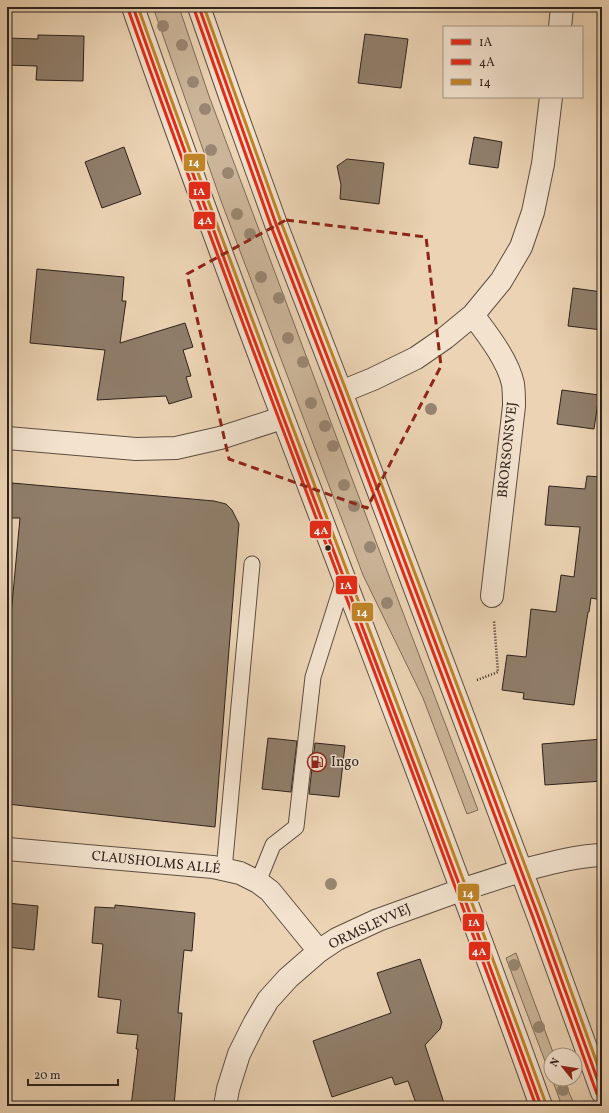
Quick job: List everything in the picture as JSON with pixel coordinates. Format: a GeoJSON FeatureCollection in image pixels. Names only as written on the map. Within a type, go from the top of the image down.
{"type":"FeatureCollection","features":[{"type":"Feature","properties":{"kind":"street"},"geometry":{"type":"LineString","coordinates":[[133,7],[168,109],[282,418],[510,1018],[541,1106]]}},
{"type":"Feature","properties":{"kind":"street"},"geometry":{"type":"LineString","coordinates":[[199,7],[228,92],[271,209],[453,690],[602,1092]]}},
{"type":"Feature","properties":{"kind":"street"},"geometry":{"type":"LineString","coordinates":[[560,26],[562,7]]}},
{"type":"Feature","properties":{"kind":"street"},"geometry":{"type":"LineString","coordinates":[[341,392],[373,379],[416,358],[445,338],[473,315],[501,281],[521,247],[533,212],[543,164],[551,98]]}},
{"type":"Feature","properties":{"kind":"street","name":"BRORSONSVEJ"},"geometry":{"type":"LineString","coordinates":[[473,315],[495,346],[506,365],[513,384],[514,406],[492,596]]}},
{"type":"Feature","properties":{"kind":"street"},"geometry":{"type":"LineString","coordinates":[[7,438],[136,449],[176,448],[220,438],[282,418]]}},
{"type":"Feature","properties":{"kind":"street","name":"CLAUSHOLMS ALLÉ"},"geometry":{"type":"LineString","coordinates":[[7,850],[213,867],[240,873],[258,882],[270,891],[319,951]]}},
{"type":"Feature","properties":{"kind":"street","name":"ORMSLEVVEJ"},"geometry":{"type":"LineString","coordinates":[[225,1106],[228,1088],[239,1054],[268,1000],[288,978],[319,951],[337,939],[378,920],[461,890],[520,871],[571,858],[602,855]]}},
{"type":"Feature","properties":{"kind":"lane"},"geometry":{"type":"LineString","coordinates":[[224,870],[252,564]]}},
{"type":"Feature","properties":{"kind":"lane"},"geometry":{"type":"LineString","coordinates":[[258,882],[272,845],[296,827],[312,677],[344,579]]}},
{"type":"Feature","properties":{"kind":"path"},"geometry":{"type":"LineString","coordinates":[[453,690],[498,672],[492,596]]}},
{"type":"Feature","properties":{"kind":"highlighted area"},"geometry":{"type":"Polygon","coordinates":[[[286,220],[426,237],[441,366],[367,508],[229,459],[187,274],[286,220]]]}},
{"type":"Feature","properties":{"kind":"shaded area"},"geometry":{"type":"Polygon","coordinates":[[[153,7],[179,7],[209,96],[478,810],[467,814],[423,698],[363,575],[221,201],[153,7]]]}},
{"type":"Feature","properties":{"kind":"shaded area"},"geometry":{"type":"Polygon","coordinates":[[[516,953],[551,1047],[543,1047],[543,1056],[506,958],[516,953]]]}},
{"type":"Feature","properties":{"kind":"shaded area"},"geometry":{"type":"Polygon","coordinates":[[[555,1087],[567,1087],[575,1106],[562,1106],[555,1087]]]}},
{"type":"Feature","properties":{"kind":"building"},"geometry":{"type":"Polygon","coordinates":[[[365,34],[408,39],[401,88],[358,83],[365,34]]]}},
{"type":"Feature","properties":{"kind":"building"},"geometry":{"type":"Polygon","coordinates":[[[38,35],[84,36],[83,81],[36,80],[37,66],[7,65],[7,38],[38,39],[38,35]]]}},
{"type":"Feature","properties":{"kind":"building"},"geometry":{"type":"Polygon","coordinates":[[[474,137],[502,142],[498,168],[469,164],[474,137]]]}},
{"type":"Feature","properties":{"kind":"building"},"geometry":{"type":"Polygon","coordinates":[[[124,147],[141,194],[102,208],[85,162],[124,147]]]}},
{"type":"Feature","properties":{"kind":"building"},"geometry":{"type":"Polygon","coordinates":[[[347,159],[384,163],[379,204],[340,199],[341,185],[337,166],[347,159]]]}},
{"type":"Feature","properties":{"kind":"building"},"geometry":{"type":"Polygon","coordinates":[[[37,269],[124,277],[122,301],[126,301],[120,343],[185,323],[193,347],[183,350],[191,376],[186,377],[192,397],[169,404],[166,396],[97,400],[105,350],[30,343],[37,269]]]}},
{"type":"Feature","properties":{"kind":"building"},"geometry":{"type":"Polygon","coordinates":[[[573,288],[602,292],[602,330],[568,326],[573,288]]]}},
{"type":"Feature","properties":{"kind":"building"},"geometry":{"type":"Polygon","coordinates":[[[562,390],[599,395],[594,429],[557,424],[562,390]]]}},
{"type":"Feature","properties":{"kind":"building"},"geometry":{"type":"Polygon","coordinates":[[[587,476],[602,477],[602,600],[591,598],[574,705],[523,699],[524,693],[502,690],[507,655],[526,657],[531,609],[556,612],[561,575],[574,577],[580,527],[545,525],[549,486],[585,489],[587,476]]]}},
{"type":"Feature","properties":{"kind":"building"},"geometry":{"type":"Polygon","coordinates":[[[12,483],[214,501],[226,504],[232,510],[239,524],[215,827],[7,804],[7,658],[20,518],[8,518],[12,483]]]}},
{"type":"Feature","properties":{"kind":"building"},"geometry":{"type":"Polygon","coordinates":[[[268,738],[297,741],[291,792],[262,789],[268,738]]]}},
{"type":"Feature","properties":{"kind":"building"},"geometry":{"type":"Polygon","coordinates":[[[602,739],[602,781],[545,785],[542,744],[602,739]]]}},
{"type":"Feature","properties":{"kind":"building"},"geometry":{"type":"Polygon","coordinates":[[[315,743],[345,746],[339,797],[309,794],[315,743]]]}},
{"type":"Feature","properties":{"kind":"building"},"geometry":{"type":"Polygon","coordinates":[[[7,903],[38,906],[34,950],[7,947],[7,903]]]}},
{"type":"Feature","properties":{"kind":"building"},"geometry":{"type":"Polygon","coordinates":[[[115,905],[195,913],[192,951],[184,950],[178,1013],[182,1013],[174,1106],[131,1106],[138,1049],[136,1049],[138,1035],[117,1033],[121,1000],[98,997],[103,944],[92,943],[95,907],[115,908],[115,905]]]}},
{"type":"Feature","properties":{"kind":"building"},"geometry":{"type":"Polygon","coordinates":[[[420,959],[442,1022],[440,1029],[425,1045],[445,1106],[417,1106],[408,1081],[395,1085],[392,1077],[332,1097],[313,1041],[391,1013],[377,973],[420,959]]]}},
{"type":"Feature","properties":{"kind":"transit line","name":"1A"},"geometry":{"type":"LineString","coordinates":[[133,7],[182,145],[284,420],[491,969],[541,1106]]}},
{"type":"Feature","properties":{"kind":"transit line","name":"14"},"geometry":{"type":"LineString","coordinates":[[138,7],[238,282],[445,830],[546,1104]]}},
{"type":"Feature","properties":{"kind":"transit line","name":"1A"},"geometry":{"type":"LineString","coordinates":[[199,7],[276,224],[341,392],[539,918],[602,1092]]}},
{"type":"Feature","properties":{"kind":"transit line","name":"14"},"geometry":{"type":"LineString","coordinates":[[204,7],[281,222],[346,390],[544,916],[602,1077]]}},
{"type":"Feature","properties":{"kind":"transit line","name":"4A"},"geometry":{"type":"LineString","coordinates":[[128,9],[228,284],[435,832],[536,1106]]}},
{"type":"Feature","properties":{"kind":"transit line","name":"4A"},"geometry":{"type":"LineString","coordinates":[[194,9],[271,226],[336,394],[534,920],[597,1094]]}},
{"type":"Feature","properties":{"kind":"place","name":"Ingo"},"geometry":{"type":"Point","coordinates":[317,762]}}]}
